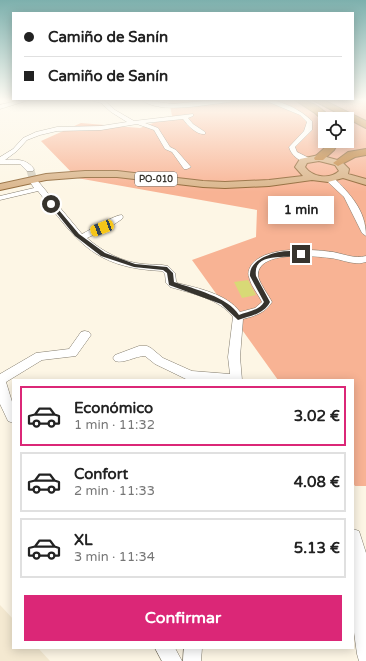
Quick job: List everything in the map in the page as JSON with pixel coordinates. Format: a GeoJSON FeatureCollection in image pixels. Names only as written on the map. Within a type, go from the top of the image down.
{"type":"FeatureCollection","features":[{"type":"Feature","properties":{"kind":"highway"},"geometry":{"type":"LineString","coordinates":[[319,158],[331,148]]}},
{"type":"Feature","properties":{"kind":"highway"},"geometry":{"type":"LineString","coordinates":[[338,163],[352,154],[366,152]]}},
{"type":"Feature","properties":{"kind":"main road"},"geometry":{"type":"LineString","coordinates":[[342,175],[344,169],[338,163],[319,158],[303,164],[305,173],[313,177],[330,179],[342,175],[366,182]]}},
{"type":"Feature","properties":{"kind":"main road","name":"PO-010"},"geometry":{"type":"LineString","coordinates":[[0,182],[53,172],[92,169],[117,170],[209,180],[244,180],[276,177],[303,164]]}},
{"type":"Feature","properties":{"kind":"main road","name":"PO-010"},"geometry":{"type":"LineString","coordinates":[[0,187],[46,177],[84,174],[117,174],[196,184],[225,185],[269,183],[313,177]]}},
{"type":"Feature","properties":{"kind":"street"},"geometry":{"type":"LineString","coordinates":[[0,161],[15,150],[25,139],[38,133],[48,131]]}},
{"type":"Feature","properties":{"kind":"street"},"geometry":{"type":"LineString","coordinates":[[157,131],[166,148],[174,151],[187,167]]}},
{"type":"Feature","properties":{"kind":"street"},"geometry":{"type":"LineString","coordinates":[[303,164],[294,153],[292,147],[308,131]]}},
{"type":"Feature","properties":{"kind":"street"},"geometry":{"type":"LineString","coordinates":[[0,161],[24,163],[29,166],[30,169]]}},
{"type":"Feature","properties":{"kind":"street"},"geometry":{"type":"LineString","coordinates":[[330,179],[347,196],[366,233]]}},
{"type":"Feature","properties":{"kind":"street"},"geometry":{"type":"LineString","coordinates":[[0,198],[36,186],[80,238],[94,249],[111,258],[142,267],[165,268],[170,273],[171,283],[224,303],[234,311],[238,318],[234,357],[236,379]]}},
{"type":"Feature","properties":{"kind":"street"},"geometry":{"type":"LineString","coordinates":[[80,238],[107,225],[119,217]]}},
{"type":"Feature","properties":{"kind":"street"},"geometry":{"type":"LineString","coordinates":[[238,318],[260,310],[267,302],[253,276],[253,271],[257,263],[262,259],[287,254],[328,255],[353,261],[366,260]]}},
{"type":"Feature","properties":{"kind":"street"},"geometry":{"type":"LineString","coordinates":[[12,415],[2,398],[0,381],[40,356],[72,353],[85,335]]}},
{"type":"Feature","properties":{"kind":"street"},"geometry":{"type":"LineString","coordinates":[[120,358],[138,351],[148,351],[159,361],[190,376],[224,379]]}},
{"type":"Feature","properties":{"kind":"street"},"geometry":{"type":"LineString","coordinates":[[354,540],[357,548],[363,587],[361,612],[366,654]]}},
{"type":"Feature","properties":{"kind":"street"},"geometry":{"type":"LineString","coordinates":[[165,649],[173,661]]}},
{"type":"Feature","properties":{"kind":"street"},"geometry":{"type":"LineString","coordinates":[[192,661],[193,649]]}},
{"type":"Feature","properties":{"kind":"shaded area"},"geometry":{"type":"Polygon","coordinates":[[[64,131],[318,131],[318,148],[354,148],[354,131],[366,131],[366,486],[355,486],[354,484],[354,379],[277,379],[192,260],[256,237],[257,210],[77,178],[41,141],[64,131]]]}},
{"type":"Feature","properties":{"kind":"shaded area"},"geometry":{"type":"Polygon","coordinates":[[[0,605],[12,618],[12,649],[39,649],[50,661],[0,661],[0,605]]]}},
{"type":"Feature","properties":{"kind":"building"},"geometry":{"type":"Polygon","coordinates":[[[248,280],[256,295],[242,298],[234,282],[248,280]]]}},
{"type":"Feature","properties":{"kind":"tunnel"},"geometry":{"type":"LineString","coordinates":[[30,169],[34,182]]}},
{"type":"Feature","properties":{"kind":"route"},"geometry":{"type":"LineString","coordinates":[[51,204],[77,235],[103,254],[120,262],[142,267],[165,268],[171,275],[171,283],[224,303],[234,311],[238,318],[260,310],[267,302],[253,276],[254,267],[257,263],[262,259],[271,256],[301,254]]}}]}
